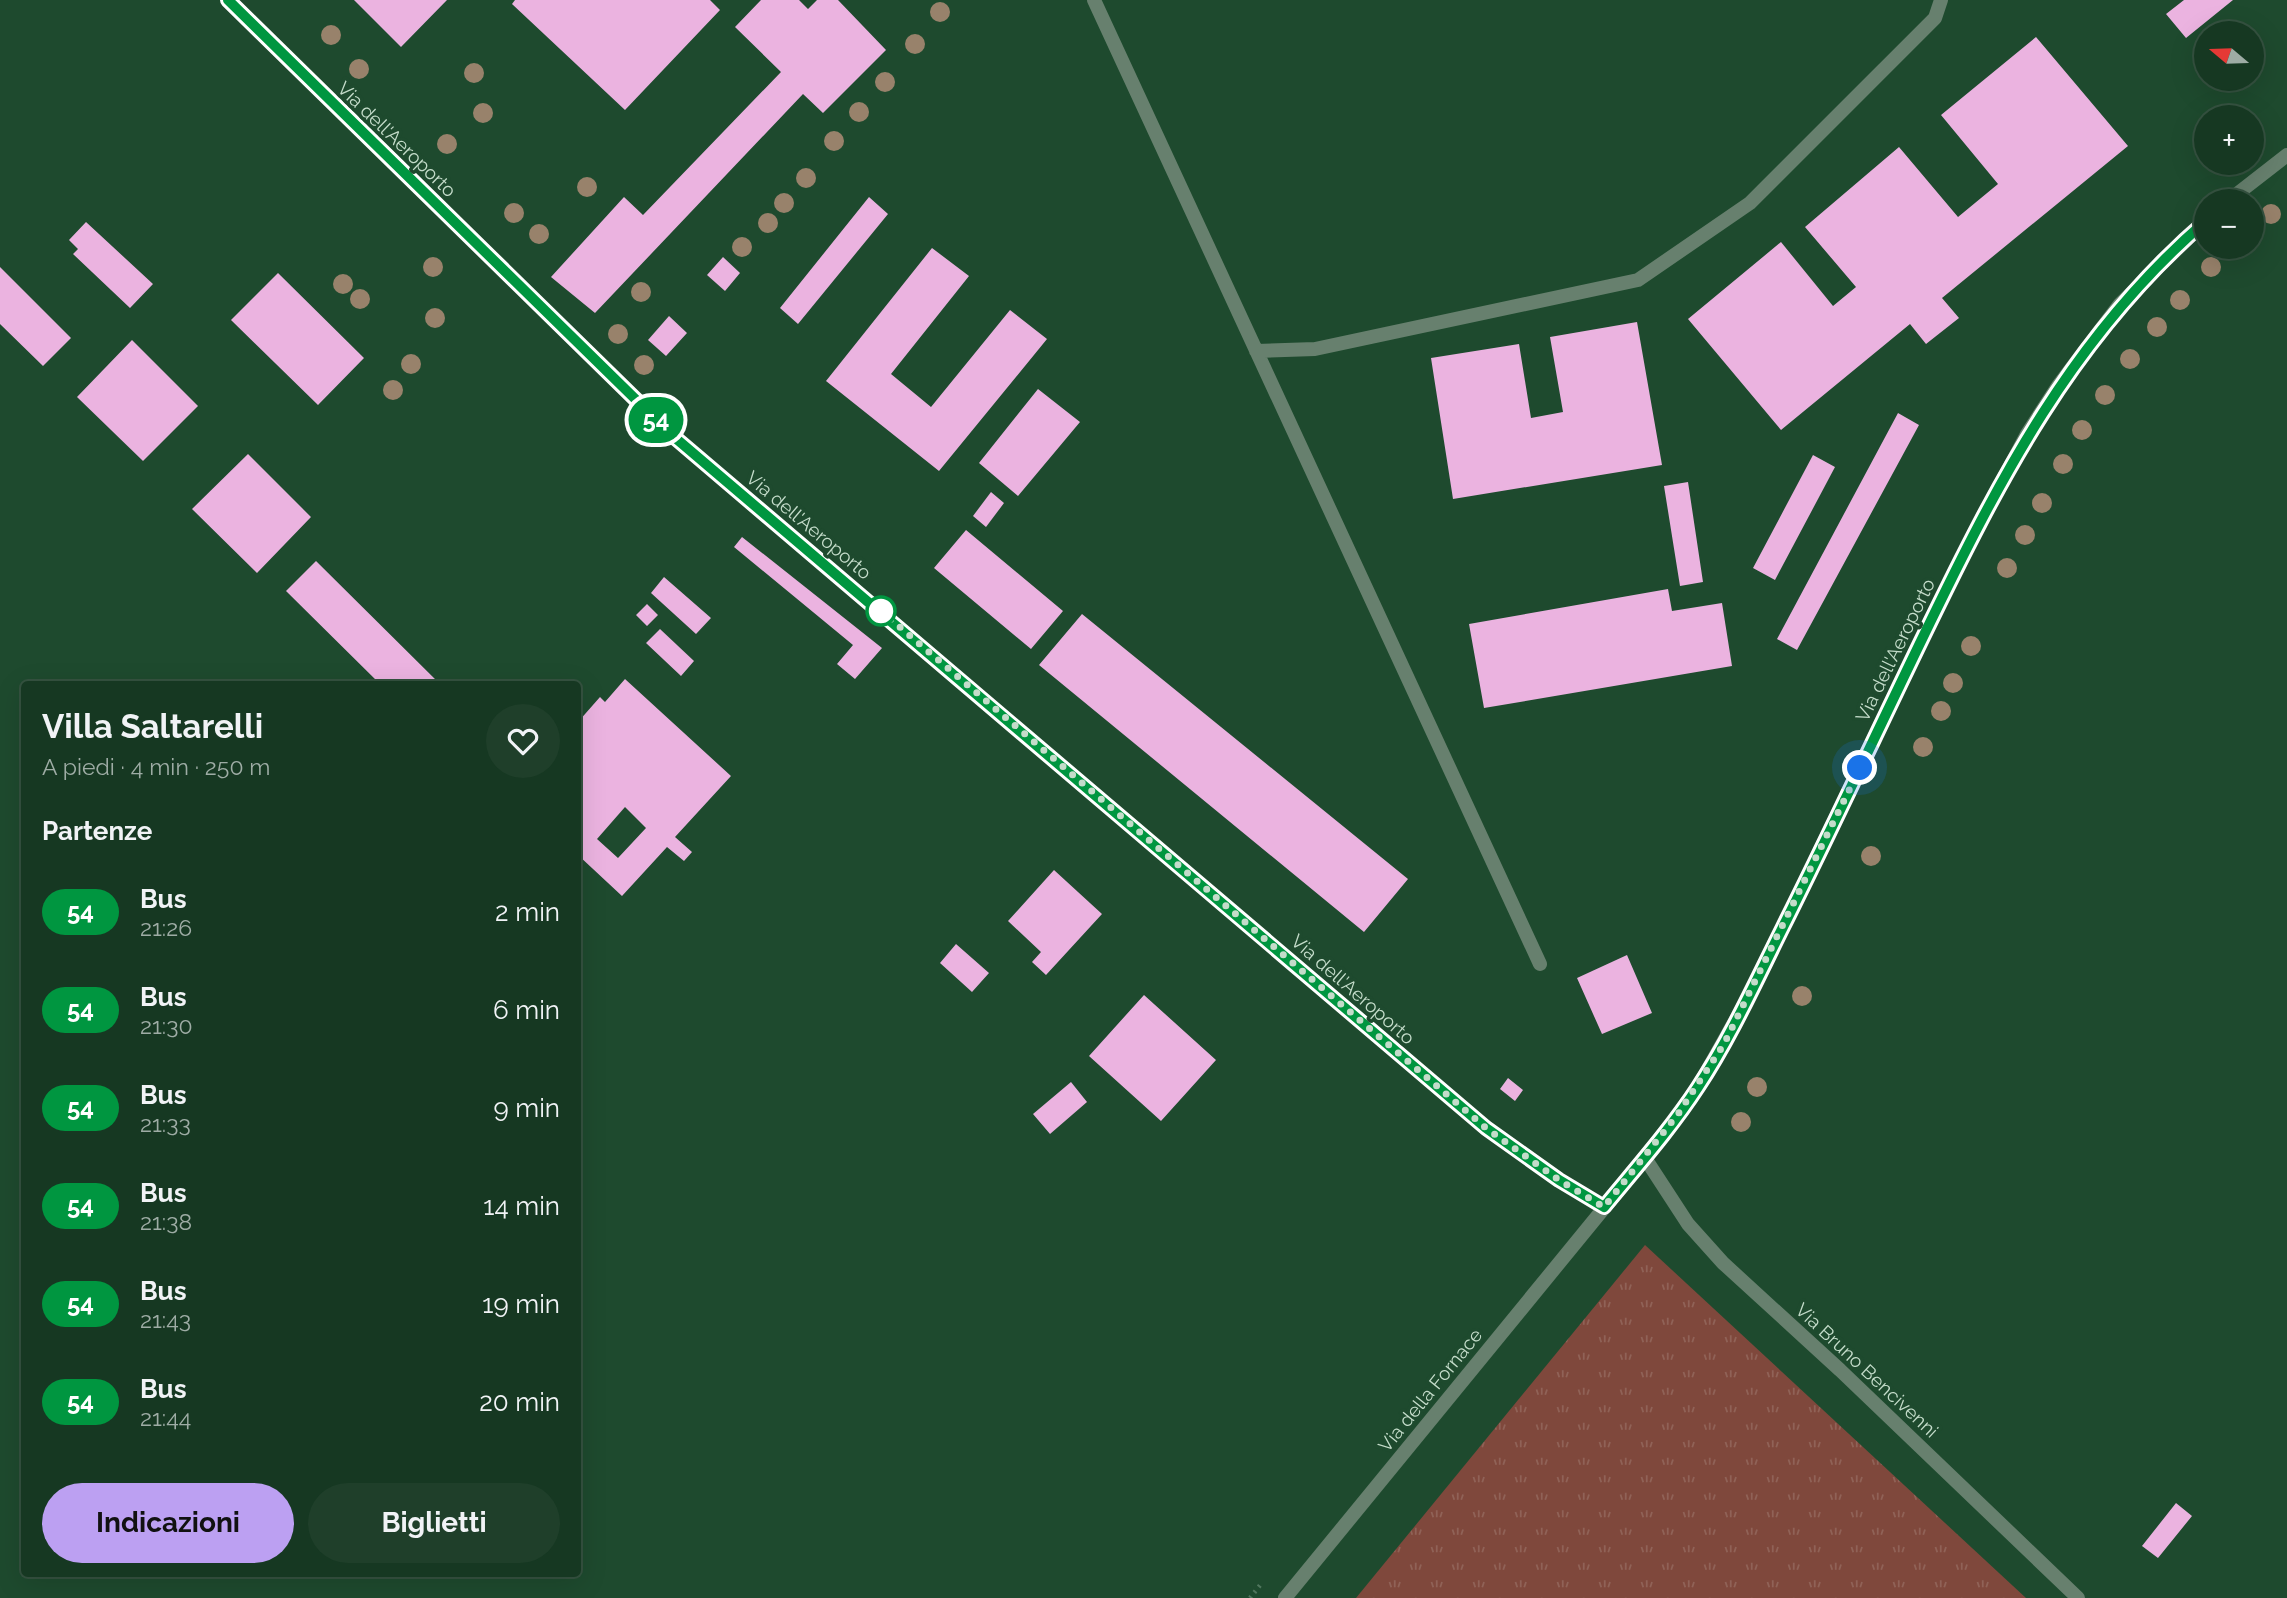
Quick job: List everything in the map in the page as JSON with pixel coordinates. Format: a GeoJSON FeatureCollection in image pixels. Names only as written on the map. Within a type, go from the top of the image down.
{"type":"FeatureCollection","features":[{"type":"Feature","properties":{"kind":"street","name":"Via dell'Aeroporto"},"geometry":{"type":"LineString","coordinates":[[228,0],[673,436],[1486,1128],[1559,1180],[1604,1207],[1698,1087],[1754,987],[1954,573],[2027,434],[2071,368],[2120,304],[2194,233]]}},
{"type":"Feature","properties":{"kind":"street"},"geometry":{"type":"LineString","coordinates":[[1094,0],[1540,964]]}},
{"type":"Feature","properties":{"kind":"street"},"geometry":{"type":"LineString","coordinates":[[1256,351],[1315,349],[1638,280],[1751,203],[1935,18],[1941,0]]}},
{"type":"Feature","properties":{"kind":"street"},"geometry":{"type":"LineString","coordinates":[[2243,189],[2287,155]]}},
{"type":"Feature","properties":{"kind":"street","name":"Via Bruno Bencivenni"},"geometry":{"type":"LineString","coordinates":[[1645,1158],[1688,1224],[1723,1264],[1840,1370],[2078,1598]]}},
{"type":"Feature","properties":{"kind":"street","name":"Via della Fornace"},"geometry":{"type":"LineString","coordinates":[[1285,1598],[1604,1207]]}},
{"type":"Feature","properties":{"kind":"green space"},"geometry":{"type":"Polygon","coordinates":[[[1645,1245],[2026,1598],[1356,1598],[1645,1245]]]}},
{"type":"Feature","properties":{"kind":"building"},"geometry":{"type":"Polygon","coordinates":[[[354,0],[447,0],[401,47],[354,0]]]}},
{"type":"Feature","properties":{"kind":"building"},"geometry":{"type":"Polygon","coordinates":[[[515,0],[710,0],[720,10],[625,110],[512,4],[515,0]]]}},
{"type":"Feature","properties":{"kind":"building"},"geometry":{"type":"Polygon","coordinates":[[[761,0],[799,0],[808,9],[817,0],[838,0],[886,50],[823,113],[803,94],[595,313],[551,277],[624,197],[643,215],[781,72],[735,27],[761,0]]]}},
{"type":"Feature","properties":{"kind":"building"},"geometry":{"type":"Polygon","coordinates":[[[2184,0],[2233,0],[2207,21],[2194,21],[2194,32],[2186,38],[2166,14],[2184,0]]]}},
{"type":"Feature","properties":{"kind":"building"},"geometry":{"type":"Polygon","coordinates":[[[2036,37],[2128,146],[1942,298],[1959,318],[1926,344],[1910,324],[1781,430],[1688,319],[1781,242],[1833,306],[1856,287],[1805,227],[1899,147],[1958,217],[1998,184],[1941,115],[2036,37]]]}},
{"type":"Feature","properties":{"kind":"building"},"geometry":{"type":"Polygon","coordinates":[[[869,197],[888,214],[798,324],[780,308],[869,197]]]}},
{"type":"Feature","properties":{"kind":"building"},"geometry":{"type":"Polygon","coordinates":[[[86,222],[153,284],[130,308],[73,254],[78,249],[69,240],[86,222]]]}},
{"type":"Feature","properties":{"kind":"building"},"geometry":{"type":"Polygon","coordinates":[[[932,248],[969,276],[891,374],[931,407],[1010,310],[1047,339],[939,471],[826,381],[932,248]]]}},
{"type":"Feature","properties":{"kind":"building"},"geometry":{"type":"Polygon","coordinates":[[[723,257],[740,273],[725,291],[707,275],[723,257]]]}},
{"type":"Feature","properties":{"kind":"building"},"geometry":{"type":"Polygon","coordinates":[[[0,267],[71,338],[43,366],[0,324],[0,267]]]}},
{"type":"Feature","properties":{"kind":"building"},"geometry":{"type":"Polygon","coordinates":[[[278,273],[364,358],[318,405],[231,320],[278,273]]]}},
{"type":"Feature","properties":{"kind":"building"},"geometry":{"type":"Polygon","coordinates":[[[669,316],[687,333],[666,356],[648,340],[669,316]]]}},
{"type":"Feature","properties":{"kind":"building"},"geometry":{"type":"Polygon","coordinates":[[[1637,322],[1662,465],[1453,499],[1431,358],[1519,344],[1531,418],[1563,412],[1550,337],[1637,322]]]}},
{"type":"Feature","properties":{"kind":"building"},"geometry":{"type":"Polygon","coordinates":[[[132,340],[198,406],[143,461],[77,397],[132,340]]]}},
{"type":"Feature","properties":{"kind":"building"},"geometry":{"type":"Polygon","coordinates":[[[1038,389],[1080,422],[1018,496],[979,463],[1038,389]]]}},
{"type":"Feature","properties":{"kind":"building"},"geometry":{"type":"Polygon","coordinates":[[[1898,413],[1919,425],[1797,650],[1777,639],[1898,413]]]}},
{"type":"Feature","properties":{"kind":"building"},"geometry":{"type":"Polygon","coordinates":[[[248,454],[311,517],[257,573],[192,509],[248,454]]]}},
{"type":"Feature","properties":{"kind":"building"},"geometry":{"type":"Polygon","coordinates":[[[1813,455],[1835,467],[1775,580],[1753,568],[1813,455]]]}},
{"type":"Feature","properties":{"kind":"building"},"geometry":{"type":"Polygon","coordinates":[[[1688,482],[1703,582],[1680,586],[1664,486],[1688,482]]]}},
{"type":"Feature","properties":{"kind":"building"},"geometry":{"type":"Polygon","coordinates":[[[991,492],[1004,503],[986,527],[973,516],[991,492]]]}},
{"type":"Feature","properties":{"kind":"building"},"geometry":{"type":"Polygon","coordinates":[[[966,530],[1063,611],[1031,649],[934,568],[966,530]]]}},
{"type":"Feature","properties":{"kind":"building"},"geometry":{"type":"Polygon","coordinates":[[[742,537],[882,648],[855,679],[837,664],[853,645],[734,547],[742,537]]]}},
{"type":"Feature","properties":{"kind":"building"},"geometry":{"type":"Polygon","coordinates":[[[316,561],[437,681],[377,681],[286,591],[316,561]]]}},
{"type":"Feature","properties":{"kind":"building"},"geometry":{"type":"Polygon","coordinates":[[[664,577],[711,618],[696,634],[651,593],[664,577]]]}},
{"type":"Feature","properties":{"kind":"building"},"geometry":{"type":"Polygon","coordinates":[[[1668,589],[1672,611],[1722,603],[1732,666],[1484,708],[1469,624],[1668,589]]]}},
{"type":"Feature","properties":{"kind":"building"},"geometry":{"type":"Polygon","coordinates":[[[647,604],[658,615],[647,626],[636,615],[647,604]]]}},
{"type":"Feature","properties":{"kind":"building"},"geometry":{"type":"Polygon","coordinates":[[[1082,614],[1408,879],[1364,932],[1039,665],[1082,614]]]}},
{"type":"Feature","properties":{"kind":"building"},"geometry":{"type":"Polygon","coordinates":[[[660,629],[694,661],[681,676],[646,643],[660,629]]]}},
{"type":"Feature","properties":{"kind":"building"},"geometry":{"type":"Polygon","coordinates":[[[625,679],[731,776],[675,837],[692,852],[684,861],[667,847],[622,896],[581,858],[581,719],[600,697],[605,702],[625,679]],[[625,807],[597,839],[618,858],[646,828],[625,807]]]}},
{"type":"Feature","properties":{"kind":"building"},"geometry":{"type":"Polygon","coordinates":[[[1054,870],[1102,914],[1046,975],[1032,962],[1041,952],[1008,921],[1054,870]]]}},
{"type":"Feature","properties":{"kind":"building"},"geometry":{"type":"Polygon","coordinates":[[[956,944],[989,973],[972,992],[940,963],[956,944]]]}},
{"type":"Feature","properties":{"kind":"building"},"geometry":{"type":"Polygon","coordinates":[[[1627,955],[1652,1013],[1602,1034],[1577,978],[1627,955]]]}},
{"type":"Feature","properties":{"kind":"building"},"geometry":{"type":"Polygon","coordinates":[[[1144,995],[1216,1060],[1161,1121],[1089,1056],[1144,995]]]}},
{"type":"Feature","properties":{"kind":"building"},"geometry":{"type":"Polygon","coordinates":[[[1508,1078],[1523,1090],[1515,1101],[1500,1089],[1508,1078]]]}},
{"type":"Feature","properties":{"kind":"building"},"geometry":{"type":"Polygon","coordinates":[[[1071,1082],[1087,1102],[1050,1134],[1033,1114],[1071,1082]]]}},
{"type":"Feature","properties":{"kind":"building"},"geometry":{"type":"Polygon","coordinates":[[[2176,1503],[2192,1516],[2158,1558],[2142,1546],[2176,1503]]]}},
{"type":"Feature","properties":{"kind":"bus line","name":"54"},"geometry":{"type":"LineString","coordinates":[[228,0],[673,436],[1486,1128],[1559,1180],[1604,1207],[1698,1087],[1724,1044],[1954,573],[2027,434],[2080,355],[2120,304],[2194,231]]}},
{"type":"Feature","properties":{"kind":"route"},"geometry":{"type":"LineString","coordinates":[[881,611],[1486,1128],[1559,1180],[1604,1207],[1698,1087],[1724,1044],[1860,768]]}}]}
